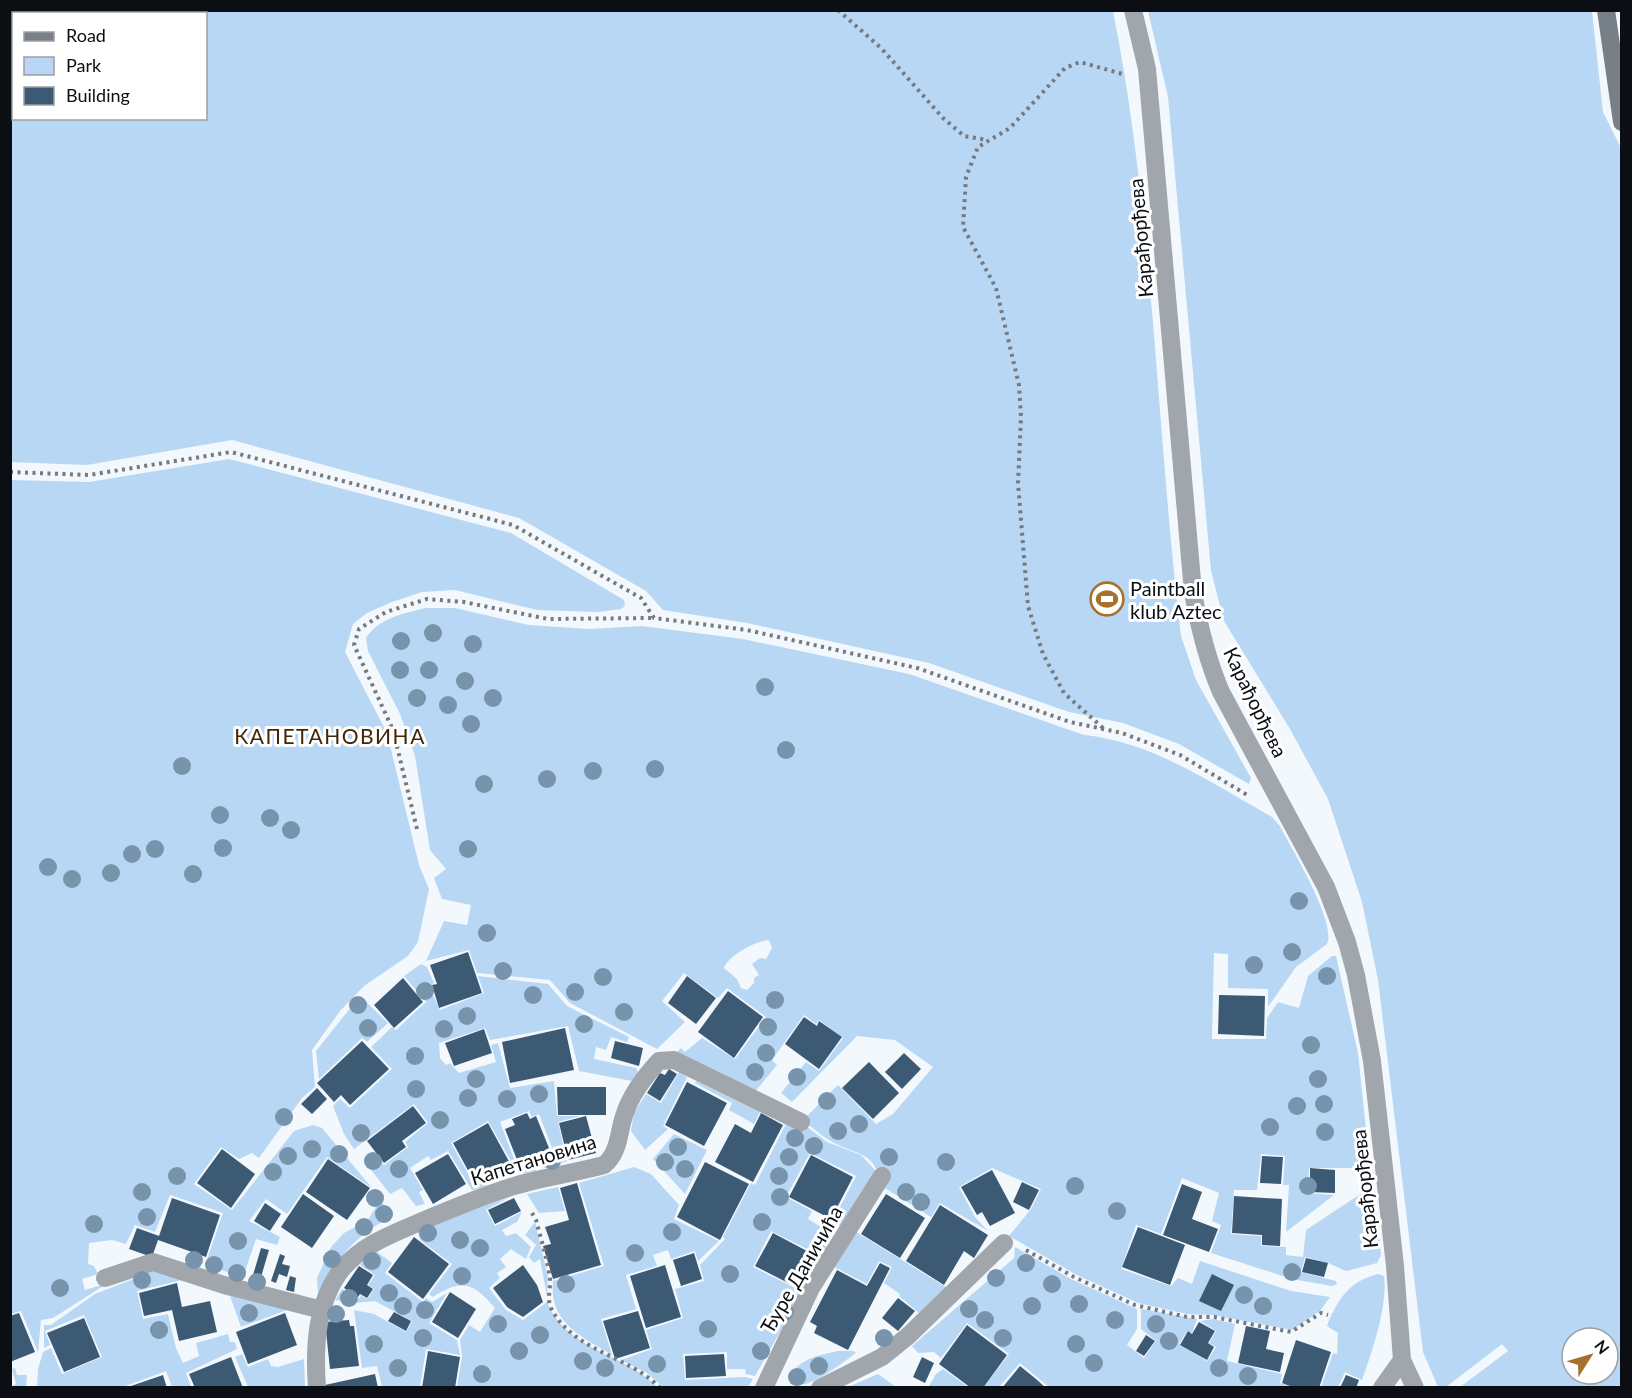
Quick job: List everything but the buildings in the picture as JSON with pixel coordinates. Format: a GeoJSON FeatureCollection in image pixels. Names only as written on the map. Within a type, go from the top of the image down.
{"type":"FeatureCollection","features":[{"type":"Feature","properties":{"kind":"main road"},"geometry":{"type":"LineString","coordinates":[[1606,10],[1622,122]]}},
{"type":"Feature","properties":{"kind":"street","name":"Карађорђева"},"geometry":{"type":"LineString","coordinates":[[1133,10],[1149,81],[1193,592],[1200,629],[1207,660],[1221,692],[1326,887],[1350,953],[1372,1061],[1402,1360],[1415,1388]]}},
{"type":"Feature","properties":{"kind":"street","name":"Капетановина"},"geometry":{"type":"LineString","coordinates":[[317,1388],[318,1323],[341,1270],[360,1252],[388,1236],[516,1185],[604,1165],[616,1151],[625,1111],[659,1061],[674,1060],[801,1122]]}},
{"type":"Feature","properties":{"kind":"street","name":"Ђуре Даничића"},"geometry":{"type":"LineString","coordinates":[[764,1388],[811,1288],[882,1176]]}},
{"type":"Feature","properties":{"kind":"street"},"geometry":{"type":"LineString","coordinates":[[820,1388],[873,1362],[896,1346],[1004,1244]]}},
{"type":"Feature","properties":{"kind":"street"},"geometry":{"type":"LineString","coordinates":[[105,1278],[153,1262],[224,1285],[322,1310]]}},
{"type":"Feature","properties":{"kind":"street"},"geometry":{"type":"LineString","coordinates":[[1382,1388],[1402,1360]]}},
{"type":"Feature","properties":{"kind":"path"},"geometry":{"type":"LineString","coordinates":[[838,10],[881,48],[943,117],[964,136],[989,140]]}},
{"type":"Feature","properties":{"kind":"path"},"geometry":{"type":"LineString","coordinates":[[1103,729],[1064,693],[1043,654],[1028,606],[1018,483],[1021,417],[1019,385],[996,288],[963,227],[966,177],[978,147],[1010,128],[1065,68],[1080,62],[1149,81]]}},
{"type":"Feature","properties":{"kind":"path"},"geometry":{"type":"LineString","coordinates":[[10,472],[89,476],[231,452],[513,525],[641,598],[654,618]]}},
{"type":"Feature","properties":{"kind":"path"},"geometry":{"type":"LineString","coordinates":[[417,829],[393,730],[354,645],[359,629],[386,612],[427,599],[464,602],[548,619],[654,618],[747,630],[917,668],[1070,722],[1122,733],[1180,755],[1251,797]]}},
{"type":"Feature","properties":{"kind":"path"},"geometry":{"type":"LineString","coordinates":[[532,1214],[536,1220],[550,1278],[549,1301],[552,1310],[580,1338],[609,1357],[648,1375],[660,1388]]}},
{"type":"Feature","properties":{"kind":"path"},"geometry":{"type":"LineString","coordinates":[[1004,1244],[1016,1245],[1092,1286],[1146,1308],[1291,1332],[1321,1313],[1328,1315]]}},
{"type":"Feature","properties":{"kind":"green space"},"geometry":{"type":"Polygon","coordinates":[[[11,10],[1113,11],[1127,88],[1146,244],[1181,636],[1196,680],[1251,778],[1249,784],[1179,744],[1123,723],[1069,712],[929,663],[747,623],[663,610],[646,591],[519,518],[232,440],[87,465],[11,462],[11,10]]]}},
{"type":"Feature","properties":{"kind":"green space"},"geometry":{"type":"Polygon","coordinates":[[[1148,11],[1592,11],[1603,112],[1622,150],[1621,1387],[1460,1387],[1508,1351],[1502,1344],[1446,1387],[1438,1387],[1423,1352],[1378,980],[1362,902],[1328,799],[1290,729],[1224,621],[1211,571],[1168,97],[1148,11]]]}},
{"type":"Feature","properties":{"kind":"green space"},"geometry":{"type":"Polygon","coordinates":[[[229,459],[511,533],[624,600],[625,606],[621,609],[599,612],[537,610],[455,590],[422,592],[367,613],[353,624],[345,652],[387,733],[419,865],[429,889],[418,942],[408,956],[364,986],[340,1011],[312,1050],[315,1087],[302,1098],[259,1158],[252,1153],[239,1159],[221,1147],[194,1184],[232,1210],[294,1131],[313,1125],[322,1128],[372,1188],[327,1157],[287,1214],[266,1199],[249,1221],[280,1237],[277,1245],[256,1239],[243,1277],[205,1265],[223,1213],[170,1195],[155,1232],[135,1225],[126,1244],[112,1240],[89,1243],[88,1264],[94,1266],[98,1274],[82,1279],[85,1290],[108,1283],[53,1318],[41,1320],[38,1352],[21,1311],[11,1314],[11,480],[89,482],[229,459]]]}},
{"type":"Feature","properties":{"kind":"green space"},"geometry":{"type":"Polygon","coordinates":[[[425,608],[455,608],[529,625],[589,629],[642,626],[743,639],[909,674],[1084,735],[1109,739],[1158,755],[1205,778],[1272,817],[1280,826],[1319,903],[1328,934],[1327,944],[1296,967],[1268,1007],[1268,989],[1228,988],[1228,954],[1214,953],[1212,1039],[1266,1039],[1267,1018],[1278,1002],[1299,1008],[1308,976],[1332,956],[1336,956],[1358,1053],[1370,1168],[1309,1168],[1308,1193],[1334,1195],[1286,1232],[1289,1185],[1283,1185],[1285,1156],[1261,1154],[1257,1190],[1234,1190],[1231,1234],[1261,1236],[1261,1246],[1286,1247],[1286,1255],[1303,1257],[1306,1230],[1374,1185],[1381,1255],[1377,1263],[1346,1271],[1305,1257],[1301,1272],[1336,1281],[1337,1284],[1332,1286],[1292,1279],[1211,1253],[1221,1225],[1212,1221],[1219,1193],[1182,1178],[1161,1234],[1136,1225],[1121,1269],[1171,1286],[1178,1278],[1192,1284],[1200,1261],[1291,1291],[1330,1297],[1320,1311],[1292,1330],[1213,1315],[1187,1314],[1138,1303],[1075,1274],[1009,1236],[1031,1209],[1041,1189],[992,1168],[959,1187],[975,1217],[988,1231],[940,1203],[931,1217],[883,1187],[879,1174],[869,1159],[839,1146],[803,1120],[838,1085],[876,1124],[893,1114],[933,1067],[895,1040],[857,1036],[792,1102],[781,1093],[806,1062],[819,1071],[843,1038],[819,1020],[816,1024],[804,1015],[772,1060],[777,1065],[754,1093],[675,1054],[681,1048],[685,1052],[702,1038],[735,1059],[766,1017],[727,988],[718,998],[684,973],[662,1001],[685,1022],[657,1049],[570,1003],[550,980],[477,973],[469,950],[426,961],[444,921],[467,925],[471,905],[442,899],[434,878],[446,869],[430,850],[415,756],[400,714],[368,651],[366,638],[384,621],[425,608]],[[769,940],[757,943],[731,958],[724,968],[737,979],[741,988],[747,990],[754,983],[754,978],[759,975],[752,964],[760,958],[766,959],[772,948],[769,940]]]}},
{"type":"Feature","properties":{"kind":"green space"},"geometry":{"type":"Polygon","coordinates":[[[421,964],[427,967],[434,983],[429,986],[440,1010],[484,993],[478,976],[548,984],[567,1006],[629,1037],[627,1042],[611,1037],[606,1050],[596,1047],[594,1059],[636,1068],[639,1074],[632,1081],[579,1071],[568,1026],[490,1040],[485,1028],[439,1043],[440,1058],[446,1065],[450,1063],[459,1073],[496,1062],[491,1045],[498,1043],[510,1088],[554,1081],[557,1116],[580,1116],[558,1122],[567,1161],[544,1168],[541,1153],[552,1148],[539,1114],[532,1117],[529,1111],[500,1122],[517,1167],[534,1161],[536,1171],[519,1175],[488,1121],[451,1143],[475,1186],[484,1182],[487,1186],[472,1190],[448,1151],[431,1160],[428,1156],[410,1168],[423,1190],[419,1192],[425,1204],[416,1206],[402,1188],[390,1194],[364,1161],[374,1153],[384,1165],[408,1147],[405,1142],[428,1123],[414,1104],[354,1149],[344,1134],[333,1106],[340,1099],[350,1108],[392,1069],[371,1047],[392,1027],[396,1030],[426,1002],[404,976],[421,964]]]}},
{"type":"Feature","properties":{"kind":"green space"},"geometry":{"type":"Polygon","coordinates":[[[360,996],[388,1023],[367,1042],[362,1038],[319,1079],[316,1051],[360,996]]]}},
{"type":"Feature","properties":{"kind":"green space"},"geometry":{"type":"Polygon","coordinates":[[[679,1072],[687,1077],[663,1126],[668,1129],[645,1150],[631,1131],[634,1113],[646,1094],[661,1103],[679,1072]]]}},
{"type":"Feature","properties":{"kind":"green space"},"geometry":{"type":"Polygon","coordinates":[[[696,1081],[760,1112],[754,1124],[729,1110],[732,1103],[695,1083],[696,1081]]]}},
{"type":"Feature","properties":{"kind":"green space"},"geometry":{"type":"Polygon","coordinates":[[[802,1123],[827,1142],[861,1155],[876,1171],[840,1230],[837,1213],[856,1176],[810,1153],[786,1197],[812,1211],[808,1219],[821,1227],[826,1218],[832,1221],[833,1230],[822,1244],[828,1248],[823,1257],[771,1231],[753,1267],[791,1286],[797,1280],[807,1260],[818,1265],[755,1376],[746,1374],[745,1369],[727,1369],[727,1352],[683,1354],[685,1380],[745,1377],[753,1379],[748,1387],[663,1387],[647,1373],[621,1360],[652,1349],[646,1330],[683,1318],[675,1289],[704,1281],[700,1265],[725,1239],[723,1237],[751,1183],[755,1185],[786,1124],[802,1123]]]}},
{"type":"Feature","properties":{"kind":"green space"},"geometry":{"type":"Polygon","coordinates":[[[674,1134],[707,1150],[685,1194],[653,1159],[674,1134]]]}},
{"type":"Feature","properties":{"kind":"green space"},"geometry":{"type":"Polygon","coordinates":[[[634,1167],[651,1174],[679,1205],[674,1219],[719,1241],[698,1261],[695,1251],[671,1259],[668,1250],[653,1255],[657,1266],[626,1275],[636,1309],[601,1319],[612,1355],[569,1327],[556,1308],[553,1281],[604,1266],[579,1183],[634,1167]]]}},
{"type":"Feature","properties":{"kind":"green space"},"geometry":{"type":"Polygon","coordinates":[[[558,1187],[565,1211],[539,1213],[527,1194],[558,1187]]]}},
{"type":"Feature","properties":{"kind":"green space"},"geometry":{"type":"Polygon","coordinates":[[[374,1192],[393,1216],[368,1231],[348,1249],[318,1294],[317,1278],[331,1247],[344,1233],[367,1221],[378,1204],[370,1198],[374,1192]]]}},
{"type":"Feature","properties":{"kind":"green space"},"geometry":{"type":"Polygon","coordinates":[[[508,1198],[486,1210],[495,1226],[522,1212],[517,1222],[502,1230],[506,1236],[516,1233],[531,1247],[526,1259],[511,1249],[500,1259],[506,1267],[497,1273],[500,1278],[489,1288],[506,1310],[523,1320],[547,1302],[556,1318],[568,1331],[629,1366],[657,1387],[457,1387],[462,1357],[460,1340],[469,1325],[480,1332],[495,1308],[480,1293],[466,1286],[451,1287],[433,1297],[429,1294],[452,1264],[420,1240],[418,1232],[438,1222],[508,1198]]]}},
{"type":"Feature","properties":{"kind":"green space"},"geometry":{"type":"Polygon","coordinates":[[[535,1222],[548,1277],[547,1296],[540,1259],[534,1263],[529,1257],[536,1245],[525,1235],[535,1222]]]}},
{"type":"Feature","properties":{"kind":"green space"},"geometry":{"type":"Polygon","coordinates":[[[856,1232],[946,1287],[919,1313],[899,1296],[900,1294],[884,1283],[892,1267],[879,1261],[867,1284],[834,1267],[856,1232]]]}},
{"type":"Feature","properties":{"kind":"green space"},"geometry":{"type":"Polygon","coordinates":[[[1015,1247],[1071,1279],[1137,1309],[1137,1329],[1127,1345],[1144,1358],[1156,1341],[1141,1329],[1141,1309],[1197,1319],[1192,1333],[1187,1331],[1179,1344],[1207,1361],[1216,1347],[1209,1343],[1216,1331],[1200,1321],[1213,1319],[1235,1324],[1227,1361],[1282,1374],[1280,1383],[1293,1387],[1049,1387],[1020,1363],[999,1387],[984,1387],[1009,1354],[967,1323],[941,1358],[934,1352],[918,1353],[912,1346],[1014,1258],[1015,1247]]]}},
{"type":"Feature","properties":{"kind":"green space"},"geometry":{"type":"Polygon","coordinates":[[[376,1251],[392,1263],[385,1273],[423,1302],[426,1298],[432,1302],[447,1293],[429,1323],[457,1340],[460,1355],[426,1349],[420,1387],[382,1387],[377,1366],[362,1368],[354,1310],[374,1314],[406,1332],[412,1321],[375,1301],[354,1303],[335,1300],[342,1289],[358,1299],[361,1296],[367,1299],[374,1289],[368,1285],[375,1275],[360,1265],[376,1251]]]}},
{"type":"Feature","properties":{"kind":"green space"},"geometry":{"type":"Polygon","coordinates":[[[154,1271],[182,1280],[137,1291],[143,1319],[168,1314],[176,1348],[183,1363],[199,1356],[196,1343],[228,1334],[230,1342],[235,1342],[237,1349],[186,1373],[191,1387],[172,1387],[166,1371],[123,1387],[37,1388],[38,1369],[43,1352],[51,1348],[62,1374],[102,1357],[84,1315],[45,1331],[50,1345],[44,1348],[44,1325],[51,1325],[95,1294],[154,1271]]]}},
{"type":"Feature","properties":{"kind":"green space"},"geometry":{"type":"Polygon","coordinates":[[[1378,1274],[1384,1276],[1384,1301],[1362,1380],[1345,1372],[1338,1387],[1321,1387],[1333,1353],[1337,1354],[1338,1333],[1327,1326],[1335,1308],[1345,1293],[1359,1281],[1378,1274]]]}},
{"type":"Feature","properties":{"kind":"green space"},"geometry":{"type":"Polygon","coordinates":[[[230,1296],[287,1310],[241,1327],[230,1296]]]}},
{"type":"Feature","properties":{"kind":"green space"},"geometry":{"type":"Polygon","coordinates":[[[838,1351],[856,1353],[815,1380],[806,1384],[790,1384],[791,1376],[800,1364],[838,1351]]]}},
{"type":"Feature","properties":{"kind":"green space"},"geometry":{"type":"Polygon","coordinates":[[[242,1354],[248,1367],[268,1359],[271,1366],[278,1367],[304,1359],[305,1386],[248,1387],[235,1357],[242,1354]]]}},
{"type":"Feature","properties":{"kind":"green space"},"geometry":{"type":"Polygon","coordinates":[[[15,1368],[17,1375],[27,1375],[26,1387],[11,1387],[16,1384],[12,1369],[15,1368]]]}},
{"type":"Feature","properties":{"kind":"green space"},"geometry":{"type":"Polygon","coordinates":[[[943,1369],[968,1387],[921,1387],[929,1386],[936,1374],[943,1369]]]}},
{"type":"Feature","properties":{"kind":"green space"},"geometry":{"type":"Polygon","coordinates":[[[878,1374],[896,1387],[848,1387],[878,1374]]]}},
{"type":"Feature","properties":{"kind":"place","name":"Paintball klub Aztec"},"geometry":{"type":"Point","coordinates":[1107,599]}},
{"type":"Feature","properties":{"kind":"district","name":"КАПЕТАНОВИНА"},"geometry":{"type":"Point","coordinates":[330,735]}}]}
